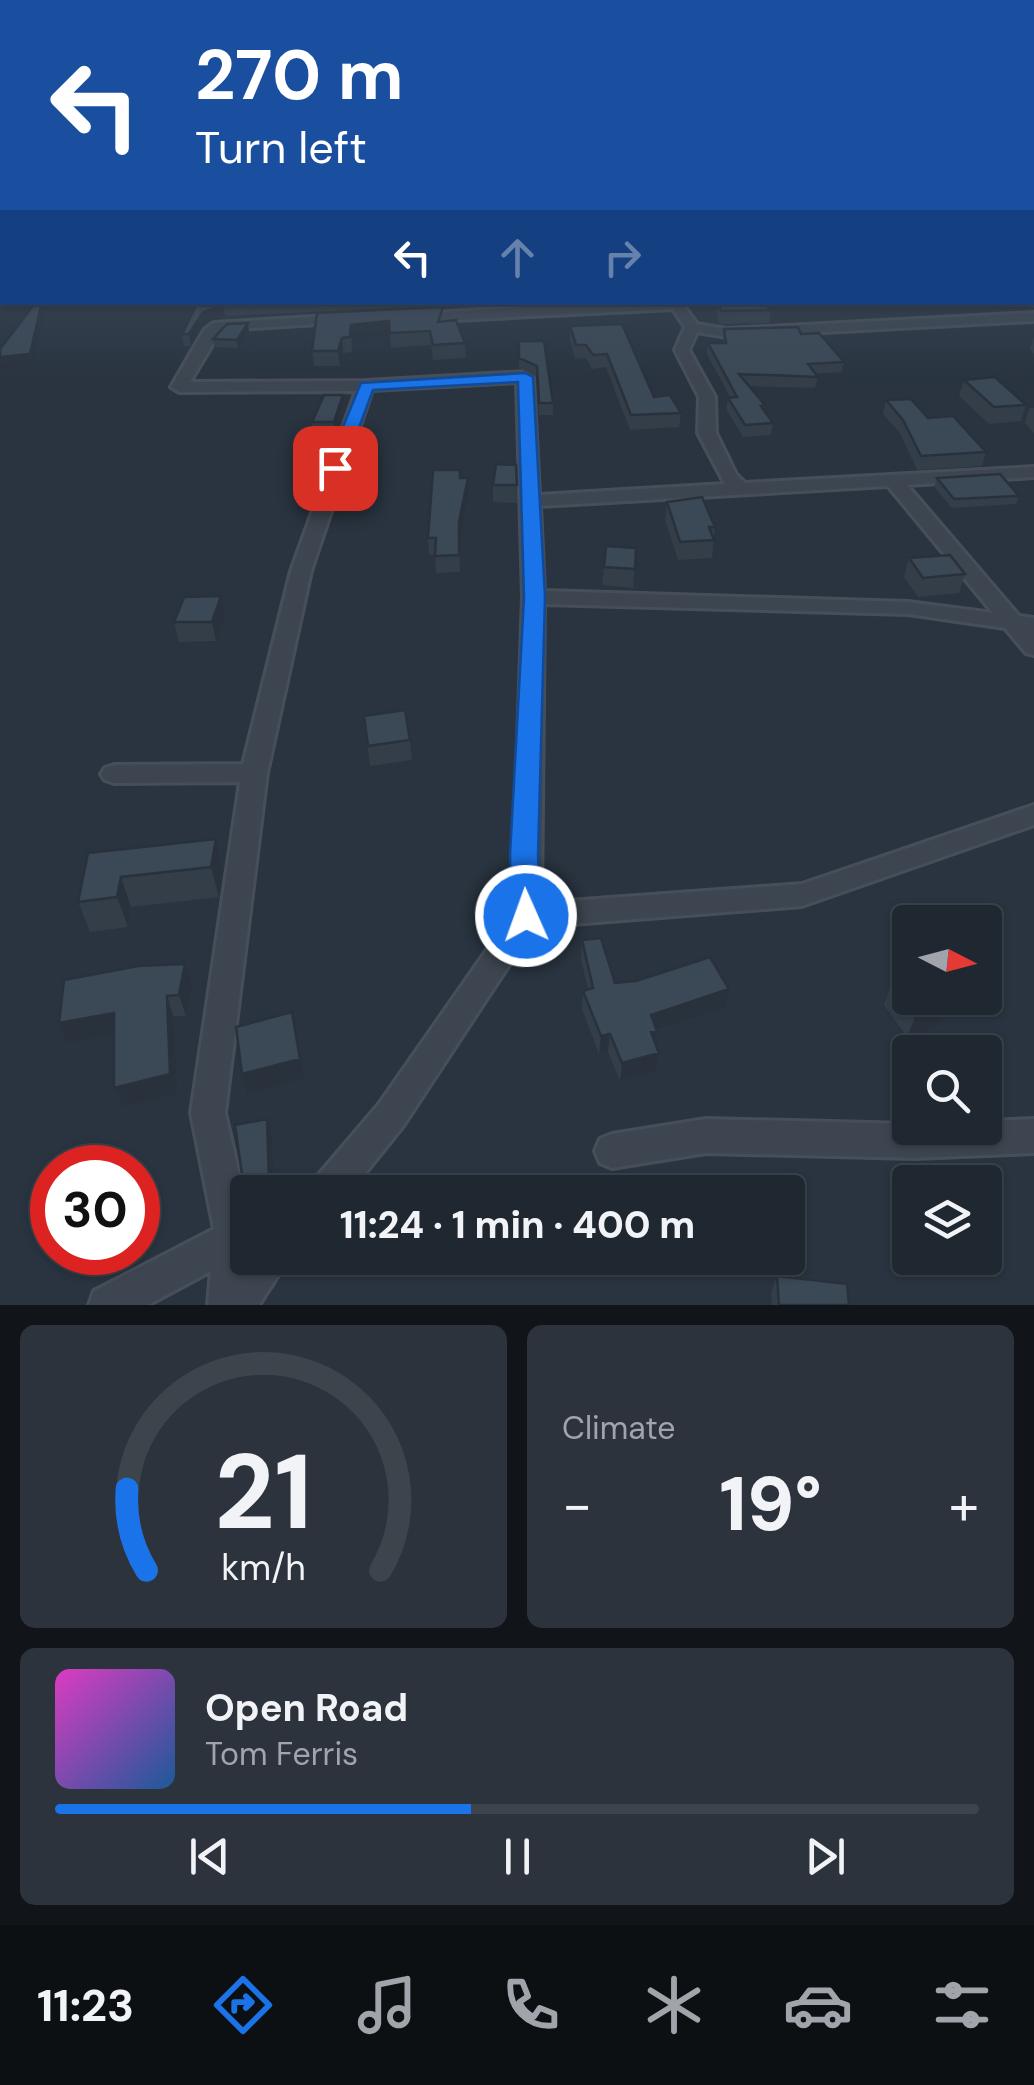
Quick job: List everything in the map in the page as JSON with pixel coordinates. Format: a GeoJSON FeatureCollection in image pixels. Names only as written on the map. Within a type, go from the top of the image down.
{"type":"FeatureCollection","features":[{"type":"Feature","properties":{"kind":"street"},"geometry":{"type":"LineString","coordinates":[[342,1175],[392,1116],[526,916],[524,855],[534,597],[525,377],[366,386],[195,390],[179,387],[211,330],[218,326],[354,320],[343,315],[343,305]]}},
{"type":"Feature","properties":{"kind":"street"},"geometry":{"type":"LineString","coordinates":[[399,319],[630,305]]}},
{"type":"Feature","properties":{"kind":"street"},"geometry":{"type":"LineString","coordinates":[[684,306],[692,327],[682,350],[707,398],[707,433],[728,476],[741,489]]}},
{"type":"Feature","properties":{"kind":"street"},"geometry":{"type":"LineString","coordinates":[[692,327],[727,333],[1034,318]]}},
{"type":"Feature","properties":{"kind":"street"},"geometry":{"type":"LineString","coordinates":[[230,1197],[208,1113],[254,773],[301,570],[366,386]]}},
{"type":"Feature","properties":{"kind":"street"},"geometry":{"type":"LineString","coordinates":[[533,500],[1034,472]]}},
{"type":"Feature","properties":{"kind":"street"},"geometry":{"type":"LineString","coordinates":[[894,481],[1010,625],[1034,648]]}},
{"type":"Feature","properties":{"kind":"street"},"geometry":{"type":"LineString","coordinates":[[534,597],[908,608],[1010,625],[1034,625]]}},
{"type":"Feature","properties":{"kind":"street"},"geometry":{"type":"LineString","coordinates":[[114,774],[254,773]]}},
{"type":"Feature","properties":{"kind":"street"},"geometry":{"type":"LineString","coordinates":[[526,916],[802,895],[1034,815]]}},
{"type":"Feature","properties":{"kind":"street"},"geometry":{"type":"LineString","coordinates":[[612,1151],[706,1136],[915,1141],[1034,1136]]}},
{"type":"Feature","properties":{"kind":"street"},"geometry":{"type":"LineString","coordinates":[[108,1305],[230,1240]]}},
{"type":"Feature","properties":{"kind":"street"},"geometry":{"type":"LineString","coordinates":[[227,1305],[233,1275]]}},
{"type":"Feature","properties":{"kind":"street"},"geometry":{"type":"LineString","coordinates":[[235,1305],[257,1275]]}},
{"type":"Feature","properties":{"kind":"building"},"geometry":{"type":"Polygon","coordinates":[[[34,305],[41,305],[30,354],[0,357],[0,349],[34,305]]]}},
{"type":"Feature","properties":{"kind":"building"},"geometry":{"type":"Polygon","coordinates":[[[196,305],[223,305],[203,312],[189,334],[182,334],[196,305]]]}},
{"type":"Feature","properties":{"kind":"building"},"geometry":{"type":"Polygon","coordinates":[[[720,305],[766,305],[771,310],[721,311],[720,305]]]}},
{"type":"Feature","properties":{"kind":"building"},"geometry":{"type":"Polygon","coordinates":[[[443,307],[438,322],[456,320],[465,343],[433,345],[430,331],[390,333],[389,321],[351,325],[350,337],[342,338],[338,351],[312,351],[317,313],[443,307]]]}},
{"type":"Feature","properties":{"kind":"building"},"geometry":{"type":"Polygon","coordinates":[[[248,323],[237,340],[213,339],[227,324],[248,323]]]}},
{"type":"Feature","properties":{"kind":"building"},"geometry":{"type":"Polygon","coordinates":[[[622,324],[654,397],[670,395],[681,413],[631,415],[607,354],[593,355],[586,345],[576,345],[570,326],[622,324]]]}},
{"type":"Feature","properties":{"kind":"building"},"geometry":{"type":"Polygon","coordinates":[[[798,327],[801,334],[819,333],[844,362],[808,364],[818,377],[739,374],[765,405],[761,406],[773,423],[745,425],[728,398],[737,397],[708,343],[726,343],[724,329],[798,327]]]}},
{"type":"Feature","properties":{"kind":"building"},"geometry":{"type":"Polygon","coordinates":[[[519,341],[544,341],[553,403],[539,403],[537,366],[519,358],[519,341]]]}},
{"type":"Feature","properties":{"kind":"building"},"geometry":{"type":"Polygon","coordinates":[[[995,377],[1026,405],[994,407],[964,380],[995,377]]]}},
{"type":"Feature","properties":{"kind":"building"},"geometry":{"type":"Polygon","coordinates":[[[324,395],[343,395],[334,422],[312,422],[324,395]]]}},
{"type":"Feature","properties":{"kind":"building"},"geometry":{"type":"Polygon","coordinates":[[[911,399],[928,418],[953,416],[986,452],[921,456],[903,420],[886,400],[911,399]]]}},
{"type":"Feature","properties":{"kind":"building"},"geometry":{"type":"Polygon","coordinates":[[[496,464],[516,465],[517,485],[493,485],[496,464]]]}},
{"type":"Feature","properties":{"kind":"building"},"geometry":{"type":"Polygon","coordinates":[[[433,470],[460,470],[460,478],[468,478],[459,522],[459,555],[435,556],[436,538],[428,538],[433,470]]]}},
{"type":"Feature","properties":{"kind":"building"},"geometry":{"type":"Polygon","coordinates":[[[1000,474],[1019,496],[954,499],[937,478],[1000,474]]]}},
{"type":"Feature","properties":{"kind":"building"},"geometry":{"type":"Polygon","coordinates":[[[702,497],[715,527],[709,527],[714,540],[680,542],[667,502],[702,497]]]}},
{"type":"Feature","properties":{"kind":"building"},"geometry":{"type":"Polygon","coordinates":[[[606,546],[636,548],[635,569],[604,567],[606,546]]]}},
{"type":"Feature","properties":{"kind":"building"},"geometry":{"type":"Polygon","coordinates":[[[950,555],[965,574],[923,578],[909,558],[950,555]]]}},
{"type":"Feature","properties":{"kind":"building"},"geometry":{"type":"Polygon","coordinates":[[[221,596],[212,622],[174,622],[184,597],[221,596]]]}},
{"type":"Feature","properties":{"kind":"building"},"geometry":{"type":"Polygon","coordinates":[[[405,710],[410,740],[368,746],[364,716],[405,710]]]}},
{"type":"Feature","properties":{"kind":"building"},"geometry":{"type":"Polygon","coordinates":[[[216,839],[211,867],[121,877],[117,897],[78,902],[88,853],[216,839]]]}},
{"type":"Feature","properties":{"kind":"building"},"geometry":{"type":"Polygon","coordinates":[[[601,938],[615,983],[636,981],[710,957],[729,989],[651,1015],[657,1031],[651,1032],[659,1053],[622,1063],[610,1034],[601,1036],[583,991],[593,988],[582,940],[601,938]]]}},
{"type":"Feature","properties":{"kind":"building"},"geometry":{"type":"Polygon","coordinates":[[[185,964],[179,995],[167,996],[170,1074],[114,1088],[114,1013],[59,1023],[64,980],[138,966],[185,964]]]}},
{"type":"Feature","properties":{"kind":"building"},"geometry":{"type":"Polygon","coordinates":[[[292,1012],[300,1059],[242,1074],[236,1027],[292,1012]]]}},
{"type":"Feature","properties":{"kind":"building"},"geometry":{"type":"Polygon","coordinates":[[[267,1119],[269,1175],[242,1175],[235,1125],[267,1119]]]}},
{"type":"Feature","properties":{"kind":"building"},"geometry":{"type":"Polygon","coordinates":[[[777,1276],[847,1284],[849,1305],[779,1305],[777,1276]]]}},
{"type":"Feature","properties":{"kind":"route"},"geometry":{"type":"LineString","coordinates":[[335,468],[366,386],[525,377],[534,597],[524,855],[526,916]]}}]}
